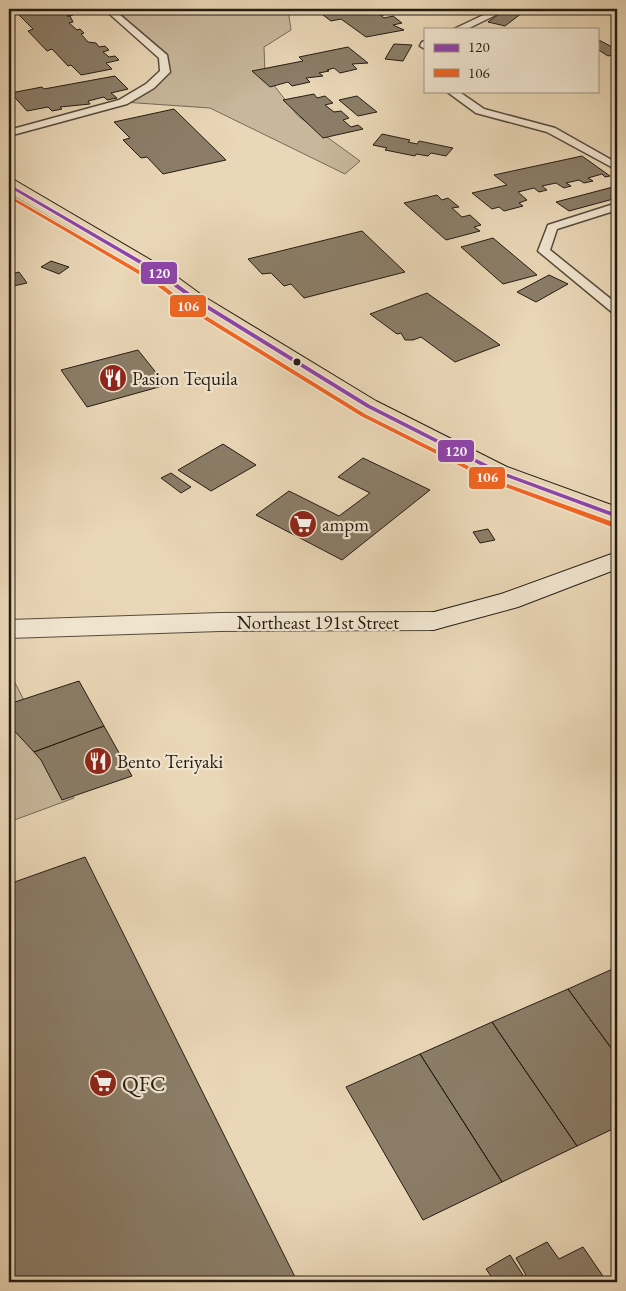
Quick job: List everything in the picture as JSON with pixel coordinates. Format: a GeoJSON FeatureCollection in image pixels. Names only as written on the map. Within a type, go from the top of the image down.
{"type":"FeatureCollection","features":[{"type":"Feature","properties":{"kind":"main road"},"geometry":{"type":"LineString","coordinates":[[9,185],[158,273],[204,305],[368,406],[498,472],[617,516]]}},
{"type":"Feature","properties":{"kind":"street","name":"Northeast 191st Street"},"geometry":{"type":"LineString","coordinates":[[9,629],[220,622],[434,621],[508,601],[617,560]]}},
{"type":"Feature","properties":{"kind":"lane"},"geometry":{"type":"LineString","coordinates":[[9,132],[122,102],[150,86],[165,72],[164,57],[108,9]]}},
{"type":"Feature","properties":{"kind":"lane"},"geometry":{"type":"LineString","coordinates":[[460,28],[503,9]]}},
{"type":"Feature","properties":{"kind":"lane"},"geometry":{"type":"LineString","coordinates":[[452,92],[480,111],[551,130],[617,167]]}},
{"type":"Feature","properties":{"kind":"lane"},"geometry":{"type":"LineString","coordinates":[[617,206],[552,228],[544,251],[617,310]]}},
{"type":"Feature","properties":{"kind":"shaded area"},"geometry":{"type":"Polygon","coordinates":[[[112,9],[288,9],[291,30],[264,47],[265,74],[298,116],[360,161],[345,174],[210,108],[123,102],[165,72],[164,57],[112,9]]]}},
{"type":"Feature","properties":{"kind":"shaded area"},"geometry":{"type":"Polygon","coordinates":[[[9,671],[74,798],[9,822],[9,671]]]}},
{"type":"Feature","properties":{"kind":"building"},"geometry":{"type":"Polygon","coordinates":[[[17,9],[62,9],[63,12],[69,11],[73,15],[67,16],[70,16],[73,22],[69,23],[84,33],[81,34],[88,42],[96,43],[99,47],[105,46],[109,50],[103,52],[109,57],[115,56],[119,60],[106,63],[112,69],[81,75],[71,65],[68,66],[52,49],[47,51],[28,31],[33,29],[18,14],[21,13],[17,9]]]}},
{"type":"Feature","properties":{"kind":"building"},"geometry":{"type":"Polygon","coordinates":[[[315,9],[357,9],[368,13],[378,11],[384,15],[380,15],[384,18],[393,16],[402,23],[393,25],[404,30],[366,37],[341,19],[331,21],[315,9]]]}},
{"type":"Feature","properties":{"kind":"building"},"geometry":{"type":"Polygon","coordinates":[[[506,9],[522,13],[505,26],[488,22],[506,9]]]}},
{"type":"Feature","properties":{"kind":"building"},"geometry":{"type":"Polygon","coordinates":[[[598,40],[617,48],[617,54],[608,56],[598,50],[598,40]]]}},
{"type":"Feature","properties":{"kind":"building"},"geometry":{"type":"Polygon","coordinates":[[[394,44],[412,45],[403,61],[385,59],[394,44]]]}},
{"type":"Feature","properties":{"kind":"building"},"geometry":{"type":"Polygon","coordinates":[[[348,47],[368,63],[352,64],[357,69],[340,73],[334,68],[327,70],[329,71],[319,73],[323,76],[306,78],[310,82],[292,86],[288,82],[270,87],[252,71],[303,61],[299,57],[348,47]]]}},
{"type":"Feature","properties":{"kind":"building"},"geometry":{"type":"Polygon","coordinates":[[[115,76],[128,89],[111,93],[117,98],[107,100],[104,97],[88,101],[90,104],[60,107],[62,109],[52,111],[48,107],[27,111],[11,93],[42,87],[44,89],[115,76]]]}},
{"type":"Feature","properties":{"kind":"building"},"geometry":{"type":"Polygon","coordinates":[[[314,94],[317,98],[325,96],[333,103],[325,105],[334,112],[341,111],[349,118],[343,120],[351,127],[358,125],[363,129],[323,138],[283,100],[314,94]]]}},
{"type":"Feature","properties":{"kind":"building"},"geometry":{"type":"Polygon","coordinates":[[[357,96],[377,112],[358,116],[339,100],[357,96]]]}},
{"type":"Feature","properties":{"kind":"building"},"geometry":{"type":"Polygon","coordinates":[[[174,109],[226,160],[163,174],[147,157],[141,158],[123,140],[130,138],[114,122],[174,109]]]}},
{"type":"Feature","properties":{"kind":"building"},"geometry":{"type":"Polygon","coordinates":[[[382,134],[410,140],[408,142],[417,144],[419,141],[453,148],[446,156],[431,153],[428,156],[416,154],[415,156],[385,150],[387,148],[373,145],[382,134]]]}},
{"type":"Feature","properties":{"kind":"building"},"geometry":{"type":"Polygon","coordinates":[[[582,156],[610,176],[605,177],[602,174],[588,178],[593,181],[584,183],[579,180],[566,183],[571,186],[564,188],[556,183],[542,186],[547,190],[539,192],[534,188],[518,192],[527,200],[519,203],[523,206],[504,211],[499,207],[492,209],[472,193],[507,185],[494,175],[582,156]]]}},
{"type":"Feature","properties":{"kind":"building"},"geometry":{"type":"Polygon","coordinates":[[[613,187],[617,190],[617,198],[569,211],[556,202],[613,187]]]}},
{"type":"Feature","properties":{"kind":"building"},"geometry":{"type":"Polygon","coordinates":[[[437,195],[442,200],[448,198],[459,207],[452,208],[462,217],[470,215],[481,225],[474,227],[480,231],[446,240],[404,203],[437,195]]]}},
{"type":"Feature","properties":{"kind":"building"},"geometry":{"type":"Polygon","coordinates":[[[362,231],[405,272],[304,298],[291,284],[284,286],[271,273],[262,274],[248,259],[362,231]]]}},
{"type":"Feature","properties":{"kind":"building"},"geometry":{"type":"Polygon","coordinates":[[[493,238],[537,275],[503,284],[461,247],[493,238]]]}},
{"type":"Feature","properties":{"kind":"building"},"geometry":{"type":"Polygon","coordinates":[[[51,261],[69,267],[59,274],[41,267],[51,261]]]}},
{"type":"Feature","properties":{"kind":"building"},"geometry":{"type":"Polygon","coordinates":[[[9,264],[15,273],[19,272],[27,283],[9,287],[9,264]]]}},
{"type":"Feature","properties":{"kind":"building"},"geometry":{"type":"Polygon","coordinates":[[[549,275],[568,284],[536,302],[517,292],[549,275]]]}},
{"type":"Feature","properties":{"kind":"building"},"geometry":{"type":"Polygon","coordinates":[[[427,293],[500,345],[455,362],[421,337],[405,340],[401,333],[397,334],[370,314],[427,293]]]}},
{"type":"Feature","properties":{"kind":"building","name":"Pasion Tequila"},"geometry":{"type":"Polygon","coordinates":[[[138,350],[166,385],[87,407],[61,370],[138,350]]]}},
{"type":"Feature","properties":{"kind":"building"},"geometry":{"type":"Polygon","coordinates":[[[223,444],[256,465],[211,491],[178,470],[223,444]]]}},
{"type":"Feature","properties":{"kind":"building"},"geometry":{"type":"Polygon","coordinates":[[[363,458],[430,490],[342,560],[256,515],[289,491],[339,516],[370,493],[338,477],[363,458]]]}},
{"type":"Feature","properties":{"kind":"building"},"geometry":{"type":"Polygon","coordinates":[[[171,473],[191,487],[181,493],[161,478],[171,473]]]}},
{"type":"Feature","properties":{"kind":"building"},"geometry":{"type":"Polygon","coordinates":[[[488,529],[495,540],[480,543],[473,532],[488,529]]]}},
{"type":"Feature","properties":{"kind":"building"},"geometry":{"type":"Polygon","coordinates":[[[79,681],[104,726],[34,752],[9,725],[9,704],[79,681]]]}},
{"type":"Feature","properties":{"kind":"building"},"geometry":{"type":"Polygon","coordinates":[[[104,726],[132,776],[62,800],[41,760],[34,752],[104,726]]]}},
{"type":"Feature","properties":{"kind":"building","name":"QFC"},"geometry":{"type":"Polygon","coordinates":[[[85,857],[297,1281],[9,1282],[9,884],[85,857]]]}},
{"type":"Feature","properties":{"kind":"building"},"geometry":{"type":"Polygon","coordinates":[[[617,967],[617,1056],[568,989],[617,967]]]}},
{"type":"Feature","properties":{"kind":"building"},"geometry":{"type":"Polygon","coordinates":[[[568,989],[617,1056],[617,1127],[577,1146],[492,1022],[568,989]]]}},
{"type":"Feature","properties":{"kind":"building"},"geometry":{"type":"Polygon","coordinates":[[[492,1022],[577,1146],[502,1182],[420,1054],[492,1022]]]}},
{"type":"Feature","properties":{"kind":"building"},"geometry":{"type":"Polygon","coordinates":[[[420,1054],[502,1182],[423,1220],[346,1087],[420,1054]]]}},
{"type":"Feature","properties":{"kind":"building"},"geometry":{"type":"Polygon","coordinates":[[[547,1242],[559,1259],[583,1247],[607,1282],[513,1282],[526,1275],[516,1258],[547,1242]]]}},
{"type":"Feature","properties":{"kind":"building"},"geometry":{"type":"Polygon","coordinates":[[[510,1255],[523,1275],[510,1282],[495,1282],[486,1269],[510,1255]]]}},
{"type":"Feature","properties":{"kind":"transit line","name":"120"},"geometry":{"type":"LineString","coordinates":[[9,185],[159,273],[196,300],[368,406],[498,472],[617,516]]}},
{"type":"Feature","properties":{"kind":"transit line","name":"106"},"geometry":{"type":"LineString","coordinates":[[9,196],[154,281],[191,309],[363,415],[494,481],[614,525]]}},
{"type":"Feature","properties":{"kind":"place","name":"Pasion Tequila"},"geometry":{"type":"Point","coordinates":[113,378]}},
{"type":"Feature","properties":{"kind":"place","name":"ampm"},"geometry":{"type":"Point","coordinates":[303,524]}},
{"type":"Feature","properties":{"kind":"place","name":"Bento Teriyaki"},"geometry":{"type":"Point","coordinates":[98,761]}},
{"type":"Feature","properties":{"kind":"place","name":"QFC"},"geometry":{"type":"Point","coordinates":[103,1083]}}]}
